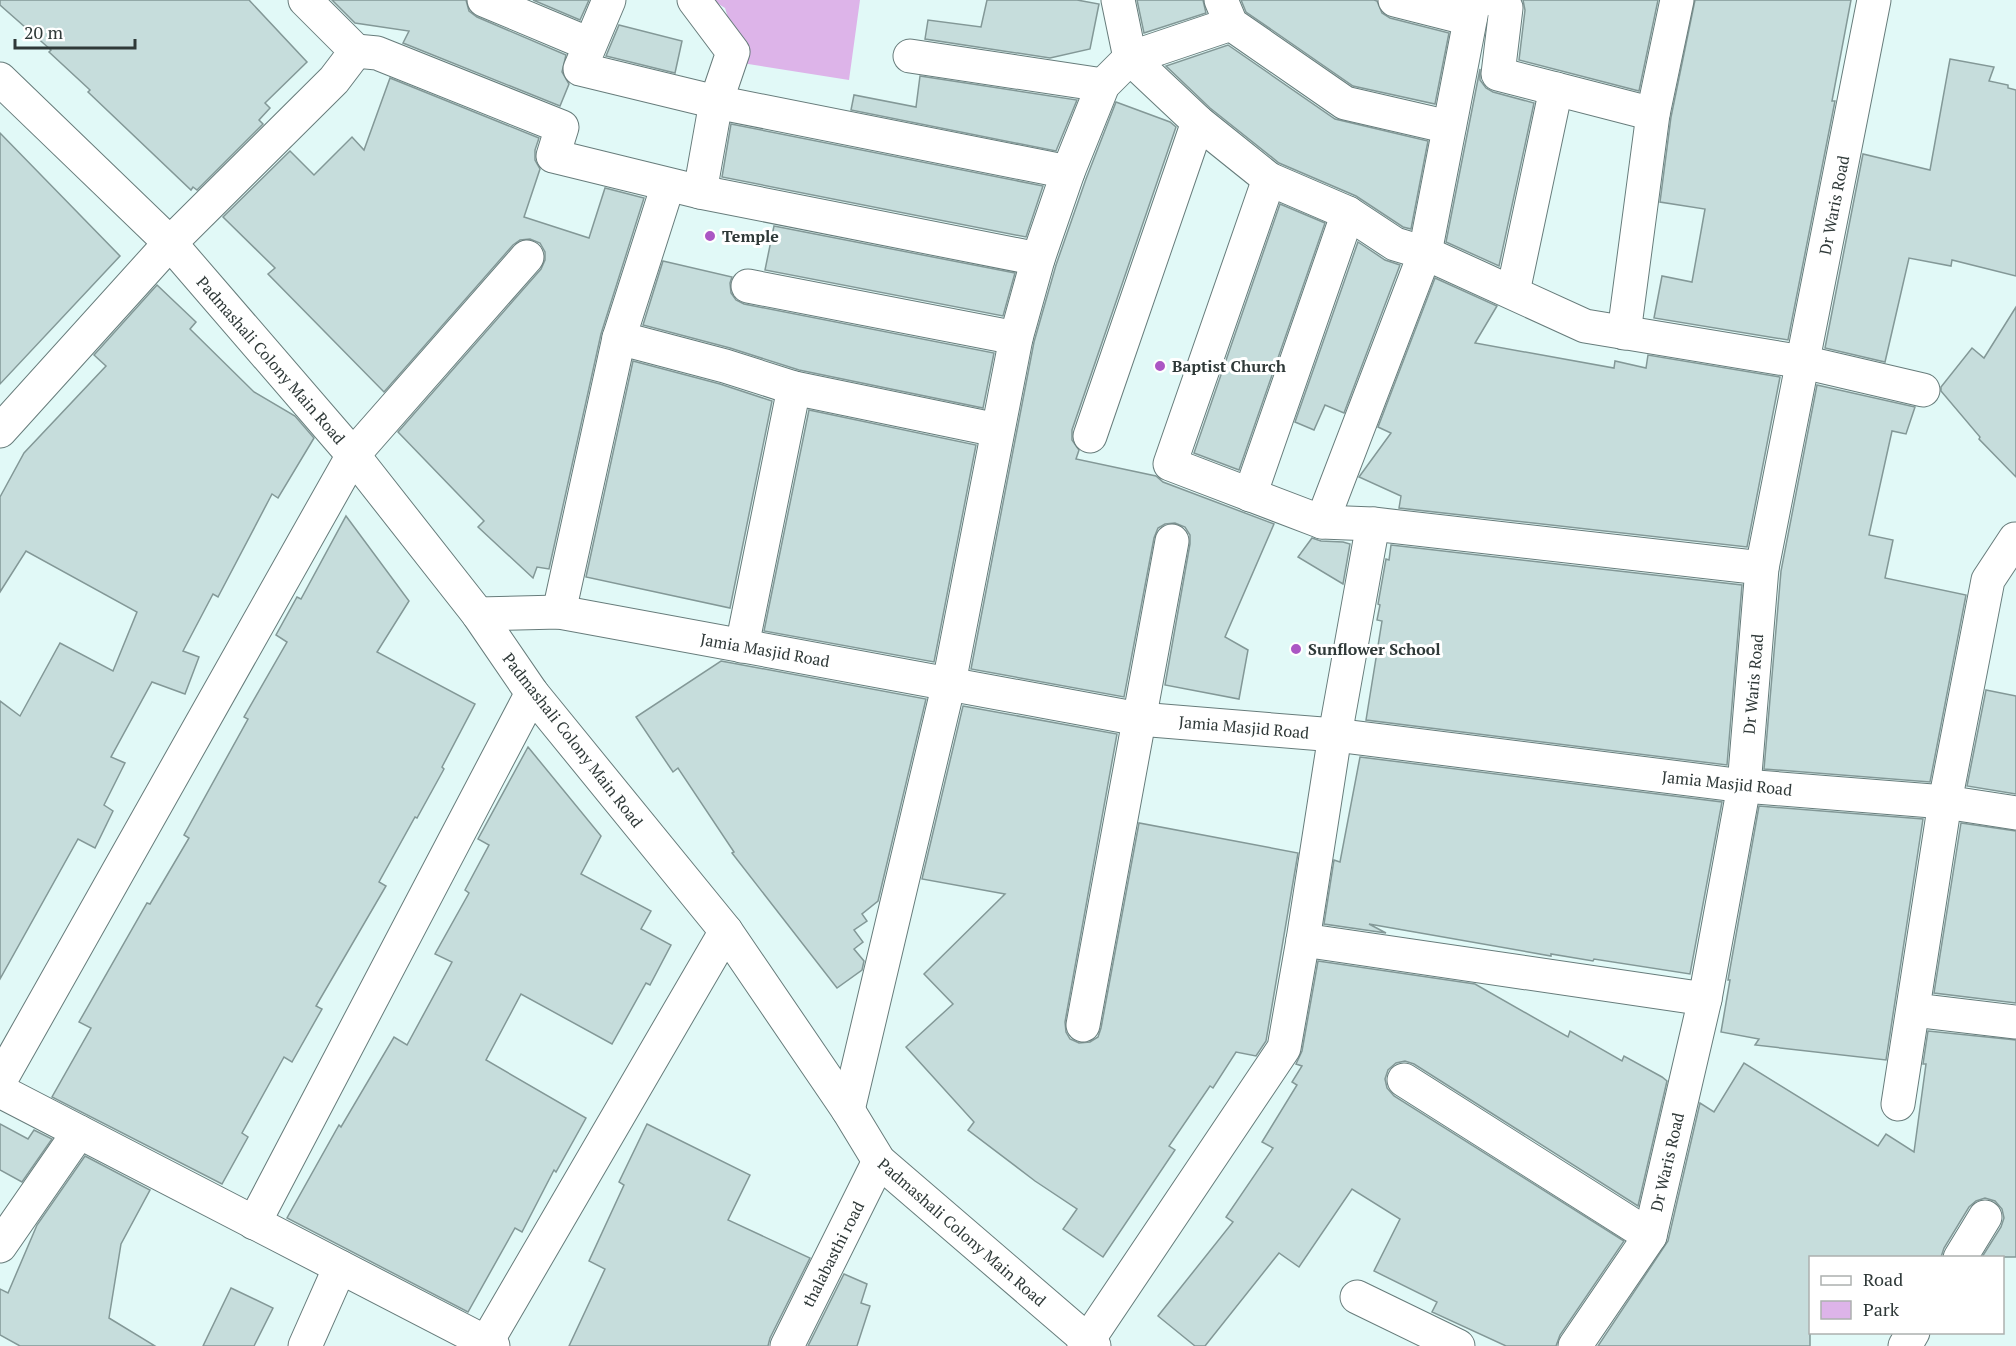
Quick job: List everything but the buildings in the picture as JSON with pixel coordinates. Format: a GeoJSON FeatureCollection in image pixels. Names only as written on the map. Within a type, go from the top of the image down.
{"type":"FeatureCollection","features":[{"type":"Feature","properties":{"kind":"street"},"geometry":{"type":"LineString","coordinates":[[305,0],[356,51],[377,53],[562,127],[553,156],[700,192],[1038,259]]}},
{"type":"Feature","properties":{"kind":"street"},"geometry":{"type":"LineString","coordinates":[[484,0],[589,44]]}},
{"type":"Feature","properties":{"kind":"street"},"geometry":{"type":"LineString","coordinates":[[609,0],[580,69],[716,102],[1068,172]]}},
{"type":"Feature","properties":{"kind":"street"},"geometry":{"type":"LineString","coordinates":[[694,0],[733,52],[716,102],[700,192]]}},
{"type":"Feature","properties":{"kind":"street"},"geometry":{"type":"LineString","coordinates":[[1118,0],[1130,58],[1198,122],[1269,179],[1348,213],[1395,244],[1425,253],[1585,326],[1803,362],[1923,390]]}},
{"type":"Feature","properties":{"kind":"street"},"geometry":{"type":"LineString","coordinates":[[1395,0],[1506,8],[1498,74],[1653,114]]}},
{"type":"Feature","properties":{"kind":"street"},"geometry":{"type":"LineString","coordinates":[[1624,333],[1653,114],[1677,0]]}},
{"type":"Feature","properties":{"kind":"street","name":"Dr Waris Road"},"geometry":{"type":"LineString","coordinates":[[1575,1346],[1650,1236],[1705,999],[1744,786],[1762,568],[1874,0]]}},
{"type":"Feature","properties":{"kind":"street"},"geometry":{"type":"LineString","coordinates":[[1322,522],[1425,253],[1449,127],[1480,6]]}},
{"type":"Feature","properties":{"kind":"street"},"geometry":{"type":"LineString","coordinates":[[848,1110],[949,683],[1016,338],[1038,259],[1068,172],[1103,85],[1130,58],[1226,12],[1345,103],[1449,127]]}},
{"type":"Feature","properties":{"kind":"street"},"geometry":{"type":"LineString","coordinates":[[0,431],[170,243],[334,80],[356,51]]}},
{"type":"Feature","properties":{"kind":"street"},"geometry":{"type":"LineString","coordinates":[[910,56],[1103,85]]}},
{"type":"Feature","properties":{"kind":"street","name":"Padmashali Colony Main Road"},"geometry":{"type":"LineString","coordinates":[[0,79],[170,243],[353,455],[478,614],[532,693],[726,931],[848,1110],[879,1161],[1088,1344]]}},
{"type":"Feature","properties":{"kind":"street"},"geometry":{"type":"LineString","coordinates":[[1513,292],[1556,89]]}},
{"type":"Feature","properties":{"kind":"street"},"geometry":{"type":"LineString","coordinates":[[1090,436],[1198,122]]}},
{"type":"Feature","properties":{"kind":"street"},"geometry":{"type":"LineString","coordinates":[[1269,179],[1170,464],[1322,522],[1373,524],[1762,568]]}},
{"type":"Feature","properties":{"kind":"street"},"geometry":{"type":"LineString","coordinates":[[559,612],[619,338],[668,185]]}},
{"type":"Feature","properties":{"kind":"street"},"geometry":{"type":"LineString","coordinates":[[1250,495],[1348,213]]}},
{"type":"Feature","properties":{"kind":"street"},"geometry":{"type":"LineString","coordinates":[[0,1081],[353,455],[527,257]]}},
{"type":"Feature","properties":{"kind":"street"},"geometry":{"type":"LineString","coordinates":[[748,286],[1016,338]]}},
{"type":"Feature","properties":{"kind":"street"},"geometry":{"type":"LineString","coordinates":[[619,338],[724,366],[794,388],[997,430]]}},
{"type":"Feature","properties":{"kind":"street"},"geometry":{"type":"LineString","coordinates":[[742,646],[794,388]]}},
{"type":"Feature","properties":{"kind":"street"},"geometry":{"type":"LineString","coordinates":[[1088,1344],[1284,1048],[1335,735],[1373,524]]}},
{"type":"Feature","properties":{"kind":"street"},"geometry":{"type":"LineString","coordinates":[[1898,1104],[1945,802],[1988,580],[2016,540]]}},
{"type":"Feature","properties":{"kind":"street"},"geometry":{"type":"LineString","coordinates":[[1083,1025],[1172,541]]}},
{"type":"Feature","properties":{"kind":"street","name":"Jamia Masjid Road"},"geometry":{"type":"LineString","coordinates":[[478,614],[559,612],[1139,719],[1335,735],[1744,786],[1945,802],[2016,813]]}},
{"type":"Feature","properties":{"kind":"street"},"geometry":{"type":"LineString","coordinates":[[254,1223],[532,693]]}},
{"type":"Feature","properties":{"kind":"street"},"geometry":{"type":"LineString","coordinates":[[0,1091],[489,1344],[726,931]]}},
{"type":"Feature","properties":{"kind":"street"},"geometry":{"type":"LineString","coordinates":[[1303,940],[1705,999]]}},
{"type":"Feature","properties":{"kind":"street"},"geometry":{"type":"LineString","coordinates":[[1914,1010],[2016,1022]]}},
{"type":"Feature","properties":{"kind":"street"},"geometry":{"type":"LineString","coordinates":[[1404,1080],[1650,1236]]}},
{"type":"Feature","properties":{"kind":"street"},"geometry":{"type":"LineString","coordinates":[[0,1246],[79,1132]]}},
{"type":"Feature","properties":{"kind":"street","name":"thalabasthi road"},"geometry":{"type":"LineString","coordinates":[[787,1346],[879,1161]]}},
{"type":"Feature","properties":{"kind":"street"},"geometry":{"type":"LineString","coordinates":[[1961,1256],[1985,1217]]}},
{"type":"Feature","properties":{"kind":"street"},"geometry":{"type":"LineString","coordinates":[[305,1346],[340,1267]]}},
{"type":"Feature","properties":{"kind":"street"},"geometry":{"type":"LineString","coordinates":[[1357,1297],[1458,1346]]}},
{"type":"Feature","properties":{"kind":"green space"},"geometry":{"type":"Polygon","coordinates":[[[712,0],[860,0],[849,80],[742,63],[725,8],[712,0]]]}},
{"type":"Feature","properties":{"kind":"place","name":"Temple"},"geometry":{"type":"Point","coordinates":[710,236]}},
{"type":"Feature","properties":{"kind":"place","name":"Baptist Church"},"geometry":{"type":"Point","coordinates":[1160,366]}},
{"type":"Feature","properties":{"kind":"place","name":"Sunflower School"},"geometry":{"type":"Point","coordinates":[1296,649]}}]}
